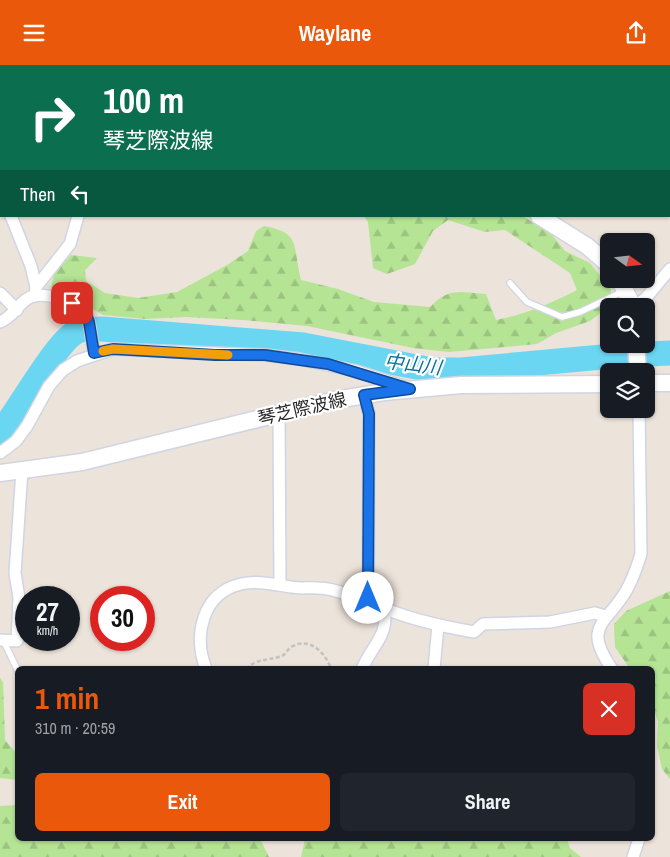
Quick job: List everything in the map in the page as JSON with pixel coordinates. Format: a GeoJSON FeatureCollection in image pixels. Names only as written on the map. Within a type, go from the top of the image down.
{"type":"FeatureCollection","features":[{"type":"Feature","properties":{"kind":"main road"},"geometry":{"type":"LineString","coordinates":[[542,217],[587,246],[600,257]]}},
{"type":"Feature","properties":{"kind":"main road"},"geometry":{"type":"LineString","coordinates":[[655,383],[670,383]]}},
{"type":"Feature","properties":{"kind":"main road","name":"琴芝際波線"},"geometry":{"type":"LineString","coordinates":[[0,473],[82,462],[364,395],[461,385],[600,384]]}},
{"type":"Feature","properties":{"kind":"street"},"geometry":{"type":"LineString","coordinates":[[11,217],[32,266],[35,291]]}},
{"type":"Feature","properties":{"kind":"street"},"geometry":{"type":"LineString","coordinates":[[0,322],[10,318],[18,310],[35,291],[70,244],[78,217]]}},
{"type":"Feature","properties":{"kind":"street"},"geometry":{"type":"LineString","coordinates":[[646,298],[670,269]]}},
{"type":"Feature","properties":{"kind":"street"},"geometry":{"type":"LineString","coordinates":[[35,291],[84,309],[89,322],[94,353]]}},
{"type":"Feature","properties":{"kind":"street"},"geometry":{"type":"LineString","coordinates":[[0,293],[18,310]]}},
{"type":"Feature","properties":{"kind":"street"},"geometry":{"type":"LineString","coordinates":[[0,453],[16,441],[28,426],[46,391],[63,370],[94,353],[113,349],[215,355],[265,355],[328,364],[410,389]]}},
{"type":"Feature","properties":{"kind":"street"},"geometry":{"type":"LineString","coordinates":[[364,395],[369,414],[368,598]]}},
{"type":"Feature","properties":{"kind":"street"},"geometry":{"type":"LineString","coordinates":[[279,414],[280,585]]}},
{"type":"Feature","properties":{"kind":"street"},"geometry":{"type":"LineString","coordinates":[[610,666],[598,643],[599,630],[605,616],[626,592],[636,571],[641,554],[639,418]]}},
{"type":"Feature","properties":{"kind":"street"},"geometry":{"type":"LineString","coordinates":[[2,640],[17,641],[19,598],[15,573],[22,470]]}},
{"type":"Feature","properties":{"kind":"street"},"geometry":{"type":"LineString","coordinates":[[205,666],[199,645],[200,630],[205,615],[214,601],[239,584],[255,582],[293,588],[320,588],[363,599],[368,598],[383,606],[438,625],[474,633],[483,624],[550,622],[595,613],[605,616]]}},
{"type":"Feature","properties":{"kind":"street"},"geometry":{"type":"LineString","coordinates":[[364,666],[384,631],[386,619],[383,606]]}},
{"type":"Feature","properties":{"kind":"street"},"geometry":{"type":"LineString","coordinates":[[434,666],[438,625]]}},
{"type":"Feature","properties":{"kind":"street"},"geometry":{"type":"LineString","coordinates":[[633,857],[638,841]]}},
{"type":"Feature","properties":{"kind":"lane"},"geometry":{"type":"LineString","coordinates":[[510,283],[527,301],[562,317],[580,312],[616,288]]}},
{"type":"Feature","properties":{"kind":"lane"},"geometry":{"type":"LineString","coordinates":[[2,640],[15,666]]}},
{"type":"Feature","properties":{"kind":"path"},"geometry":{"type":"LineString","coordinates":[[250,666],[260,659],[284,656],[293,646],[300,645],[315,646],[321,650],[327,657],[330,666]]}},
{"type":"Feature","properties":{"kind":"green space"},"geometry":{"type":"Polygon","coordinates":[[[365,217],[525,217],[552,235],[565,251],[590,263],[600,275],[600,288],[611,289],[611,298],[600,298],[600,313],[590,321],[556,333],[537,344],[449,352],[413,348],[307,326],[243,320],[186,317],[145,319],[103,315],[51,288],[54,274],[71,255],[97,258],[85,270],[86,281],[105,293],[138,298],[177,292],[227,265],[248,251],[256,231],[264,226],[276,229],[290,237],[296,250],[301,280],[338,289],[374,302],[430,307],[443,296],[455,292],[486,294],[496,320],[538,308],[577,290],[570,273],[505,230],[485,232],[448,220],[433,231],[415,264],[387,274],[373,268],[368,222],[365,217]]]}},
{"type":"Feature","properties":{"kind":"green space"},"geometry":{"type":"Polygon","coordinates":[[[670,591],[670,779],[662,769],[657,746],[658,722],[655,712],[655,666],[628,666],[615,647],[614,624],[626,611],[670,591]]]}},
{"type":"Feature","properties":{"kind":"green space"},"geometry":{"type":"Polygon","coordinates":[[[0,678],[3,682],[5,740],[15,752],[15,780],[0,778],[0,678]]]}},
{"type":"Feature","properties":{"kind":"green space"},"geometry":{"type":"Polygon","coordinates":[[[15,805],[15,841],[261,841],[269,857],[0,857],[0,806],[15,805]]]}},
{"type":"Feature","properties":{"kind":"green space"},"geometry":{"type":"Polygon","coordinates":[[[305,841],[568,841],[570,848],[581,857],[301,857],[305,841]]]}},
{"type":"Feature","properties":{"kind":"waterway","name":"中山川"},"geometry":{"type":"LineString","coordinates":[[0,433],[59,347],[69,337],[83,330],[102,329],[303,345],[432,370],[461,370],[624,355],[670,353]]}},
{"type":"Feature","properties":{"kind":"slow traffic"},"geometry":{"type":"LineString","coordinates":[[103,351],[113,349],[228,355]]}},
{"type":"Feature","properties":{"kind":"route"},"geometry":{"type":"LineString","coordinates":[[72,303],[84,309],[89,322],[94,353],[113,349],[215,355],[265,355],[328,364],[410,389],[364,395],[369,414],[368,598]]}}]}
